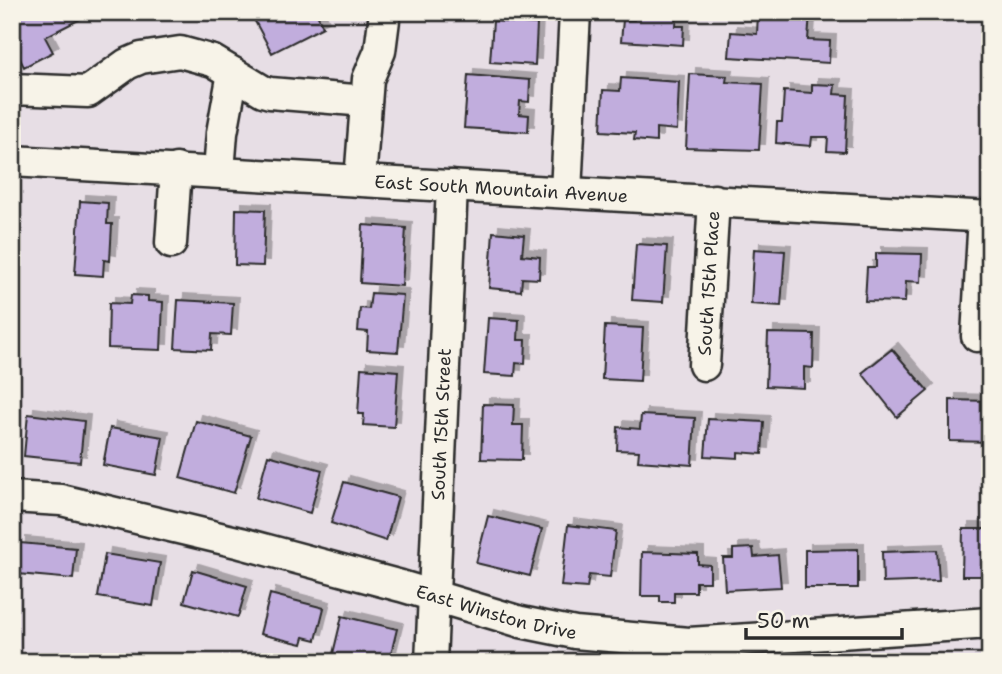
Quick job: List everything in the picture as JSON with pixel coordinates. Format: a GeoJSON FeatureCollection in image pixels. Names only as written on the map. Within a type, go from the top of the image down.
{"type":"FeatureCollection","features":[{"type":"Feature","properties":{"kind":"street"},"geometry":{"type":"LineString","coordinates":[[360,180],[368,79],[384,35],[385,12]]}},
{"type":"Feature","properties":{"kind":"street"},"geometry":{"type":"LineString","coordinates":[[566,192],[575,12]]}},
{"type":"Feature","properties":{"kind":"street"},"geometry":{"type":"LineString","coordinates":[[12,89],[89,92],[127,64],[141,58],[180,52],[213,61],[270,93],[366,101]]}},
{"type":"Feature","properties":{"kind":"street"},"geometry":{"type":"LineString","coordinates":[[219,171],[222,133],[233,73]]}},
{"type":"Feature","properties":{"kind":"street","name":"East South Mountain Avenue"},"geometry":{"type":"LineString","coordinates":[[12,161],[987,216]]}},
{"type":"Feature","properties":{"kind":"street"},"geometry":{"type":"LineString","coordinates":[[171,243],[176,169]]}},
{"type":"Feature","properties":{"kind":"street","name":"South 15th Street"},"geometry":{"type":"LineString","coordinates":[[431,662],[452,186]]}},
{"type":"Feature","properties":{"kind":"street","name":"South 15th Place"},"geometry":{"type":"LineString","coordinates":[[704,365],[713,200]]}},
{"type":"Feature","properties":{"kind":"street"},"geometry":{"type":"LineString","coordinates":[[977,336],[987,216]]}},
{"type":"Feature","properties":{"kind":"street","name":"East Winston Drive"},"geometry":{"type":"LineString","coordinates":[[12,497],[74,503],[242,543],[521,622],[575,633],[689,643],[990,623]]}},
{"type":"Feature","properties":{"kind":"building"},"geometry":{"type":"Polygon","coordinates":[[[18,12],[94,12],[45,37],[53,52],[24,67],[17,53],[20,51],[15,41],[12,42],[12,15],[18,12]]]}},
{"type":"Feature","properties":{"kind":"building"},"geometry":{"type":"Polygon","coordinates":[[[250,12],[316,12],[323,27],[272,53],[250,12]]]}},
{"type":"Feature","properties":{"kind":"building"},"geometry":{"type":"Polygon","coordinates":[[[493,12],[534,12],[534,16],[493,12]]]}},
{"type":"Feature","properties":{"kind":"building"},"geometry":{"type":"Polygon","coordinates":[[[635,12],[677,12],[676,26],[684,26],[683,45],[621,41],[623,20],[634,20],[635,12]]]}},
{"type":"Feature","properties":{"kind":"building"},"geometry":{"type":"Polygon","coordinates":[[[758,12],[810,12],[808,40],[830,41],[829,63],[729,57],[731,32],[757,34],[758,12]]]}},
{"type":"Feature","properties":{"kind":"building"},"geometry":{"type":"Polygon","coordinates":[[[493,21],[537,24],[535,65],[490,62],[493,21]]]}},
{"type":"Feature","properties":{"kind":"building"},"geometry":{"type":"Polygon","coordinates":[[[690,74],[727,76],[726,82],[763,84],[759,150],[686,148],[690,74]]]}},
{"type":"Feature","properties":{"kind":"building"},"geometry":{"type":"Polygon","coordinates":[[[468,75],[530,80],[529,102],[520,101],[519,114],[529,115],[528,132],[464,128],[468,75]]]}},
{"type":"Feature","properties":{"kind":"building"},"geometry":{"type":"Polygon","coordinates":[[[621,78],[679,82],[677,130],[656,128],[656,142],[634,140],[635,133],[601,131],[603,90],[620,91],[621,78]]]}},
{"type":"Feature","properties":{"kind":"building"},"geometry":{"type":"Polygon","coordinates":[[[812,84],[835,85],[834,94],[848,95],[845,152],[827,151],[828,137],[812,137],[811,146],[776,143],[777,122],[782,122],[784,91],[812,93],[812,84]]]}},
{"type":"Feature","properties":{"kind":"building"},"geometry":{"type":"Polygon","coordinates":[[[80,201],[108,203],[107,224],[112,224],[110,261],[104,260],[103,276],[75,274],[80,201]]]}},
{"type":"Feature","properties":{"kind":"building"},"geometry":{"type":"Polygon","coordinates":[[[236,209],[265,210],[263,266],[235,265],[236,209]]]}},
{"type":"Feature","properties":{"kind":"building"},"geometry":{"type":"Polygon","coordinates":[[[363,225],[406,228],[402,286],[360,283],[363,225]]]}},
{"type":"Feature","properties":{"kind":"building"},"geometry":{"type":"Polygon","coordinates":[[[493,232],[524,235],[522,255],[540,257],[539,279],[522,278],[521,291],[489,288],[493,232]]]}},
{"type":"Feature","properties":{"kind":"building"},"geometry":{"type":"Polygon","coordinates":[[[636,244],[667,246],[663,302],[632,300],[636,244]]]}},
{"type":"Feature","properties":{"kind":"building"},"geometry":{"type":"Polygon","coordinates":[[[754,249],[785,251],[781,306],[751,304],[754,249]]]}},
{"type":"Feature","properties":{"kind":"building"},"geometry":{"type":"Polygon","coordinates":[[[876,253],[922,254],[921,282],[906,281],[905,302],[865,301],[867,267],[876,267],[876,253]]]}},
{"type":"Feature","properties":{"kind":"building"},"geometry":{"type":"Polygon","coordinates":[[[371,293],[403,295],[398,352],[367,350],[368,332],[358,331],[360,308],[369,309],[371,293]]]}},
{"type":"Feature","properties":{"kind":"building"},"geometry":{"type":"Polygon","coordinates":[[[131,295],[148,296],[148,301],[163,302],[161,350],[108,348],[109,303],[130,304],[131,295]]]}},
{"type":"Feature","properties":{"kind":"building"},"geometry":{"type":"Polygon","coordinates":[[[178,300],[233,303],[231,335],[212,334],[211,350],[175,348],[178,300]]]}},
{"type":"Feature","properties":{"kind":"building"},"geometry":{"type":"Polygon","coordinates":[[[488,318],[519,320],[518,340],[526,340],[525,364],[516,363],[515,376],[484,374],[488,318]]]}},
{"type":"Feature","properties":{"kind":"building"},"geometry":{"type":"Polygon","coordinates":[[[605,326],[643,328],[640,381],[602,379],[605,326]]]}},
{"type":"Feature","properties":{"kind":"building"},"geometry":{"type":"Polygon","coordinates":[[[768,333],[814,334],[813,368],[804,367],[804,388],[766,386],[768,333]]]}},
{"type":"Feature","properties":{"kind":"building"},"geometry":{"type":"Polygon","coordinates":[[[892,349],[928,391],[897,417],[862,373],[892,349]]]}},
{"type":"Feature","properties":{"kind":"building"},"geometry":{"type":"Polygon","coordinates":[[[361,368],[398,371],[394,427],[363,425],[364,414],[358,414],[361,368]]]}},
{"type":"Feature","properties":{"kind":"building"},"geometry":{"type":"Polygon","coordinates":[[[950,400],[990,401],[990,442],[950,441],[950,400]]]}},
{"type":"Feature","properties":{"kind":"building"},"geometry":{"type":"Polygon","coordinates":[[[483,404],[514,405],[513,425],[523,425],[522,460],[481,459],[483,404]]]}},
{"type":"Feature","properties":{"kind":"building"},"geometry":{"type":"Polygon","coordinates":[[[28,414],[84,421],[80,462],[24,456],[28,414]]]}},
{"type":"Feature","properties":{"kind":"building"},"geometry":{"type":"Polygon","coordinates":[[[641,415],[695,418],[692,465],[638,461],[639,451],[617,450],[618,427],[640,429],[641,415]]]}},
{"type":"Feature","properties":{"kind":"building"},"geometry":{"type":"Polygon","coordinates":[[[708,419],[764,422],[762,454],[738,452],[738,458],[705,456],[708,419]]]}},
{"type":"Feature","properties":{"kind":"building"},"geometry":{"type":"Polygon","coordinates":[[[196,421],[251,436],[234,493],[180,478],[196,421]]]}},
{"type":"Feature","properties":{"kind":"building"},"geometry":{"type":"Polygon","coordinates":[[[110,428],[163,437],[156,475],[103,465],[110,428]]]}},
{"type":"Feature","properties":{"kind":"building"},"geometry":{"type":"Polygon","coordinates":[[[268,455],[322,470],[310,513],[256,498],[268,455]]]}},
{"type":"Feature","properties":{"kind":"building"},"geometry":{"type":"Polygon","coordinates":[[[344,482],[398,497],[386,541],[331,523],[344,482]]]}},
{"type":"Feature","properties":{"kind":"building"},"geometry":{"type":"Polygon","coordinates":[[[987,514],[990,514],[990,576],[962,576],[963,529],[986,529],[987,514]]]}},
{"type":"Feature","properties":{"kind":"building"},"geometry":{"type":"Polygon","coordinates":[[[488,516],[542,529],[530,576],[476,563],[488,516]]]}},
{"type":"Feature","properties":{"kind":"building"},"geometry":{"type":"Polygon","coordinates":[[[568,525],[616,531],[610,577],[589,575],[587,588],[561,586],[568,525]]]}},
{"type":"Feature","properties":{"kind":"building"},"geometry":{"type":"Polygon","coordinates":[[[20,543],[76,548],[73,579],[18,574],[20,543]]]}},
{"type":"Feature","properties":{"kind":"building"},"geometry":{"type":"Polygon","coordinates":[[[753,548],[754,557],[778,555],[781,587],[725,590],[723,558],[733,558],[733,549],[753,548]]]}},
{"type":"Feature","properties":{"kind":"building"},"geometry":{"type":"Polygon","coordinates":[[[858,549],[858,588],[805,588],[805,550],[858,549]]]}},
{"type":"Feature","properties":{"kind":"building"},"geometry":{"type":"Polygon","coordinates":[[[937,550],[939,581],[883,583],[882,552],[937,550]]]}},
{"type":"Feature","properties":{"kind":"building"},"geometry":{"type":"Polygon","coordinates":[[[642,552],[698,554],[698,564],[710,565],[710,582],[696,582],[696,592],[674,592],[674,602],[660,602],[660,596],[641,596],[642,552]]]}},
{"type":"Feature","properties":{"kind":"building"},"geometry":{"type":"Polygon","coordinates":[[[105,554],[160,563],[153,606],[98,597],[105,554]]]}},
{"type":"Feature","properties":{"kind":"building"},"geometry":{"type":"Polygon","coordinates":[[[193,570],[247,586],[238,617],[184,602],[193,570]]]}},
{"type":"Feature","properties":{"kind":"building"},"geometry":{"type":"Polygon","coordinates":[[[270,594],[324,608],[316,640],[304,637],[302,644],[260,634],[270,594]]]}},
{"type":"Feature","properties":{"kind":"building"},"geometry":{"type":"Polygon","coordinates":[[[342,616],[397,629],[389,662],[331,662],[342,616]]]}}]}
